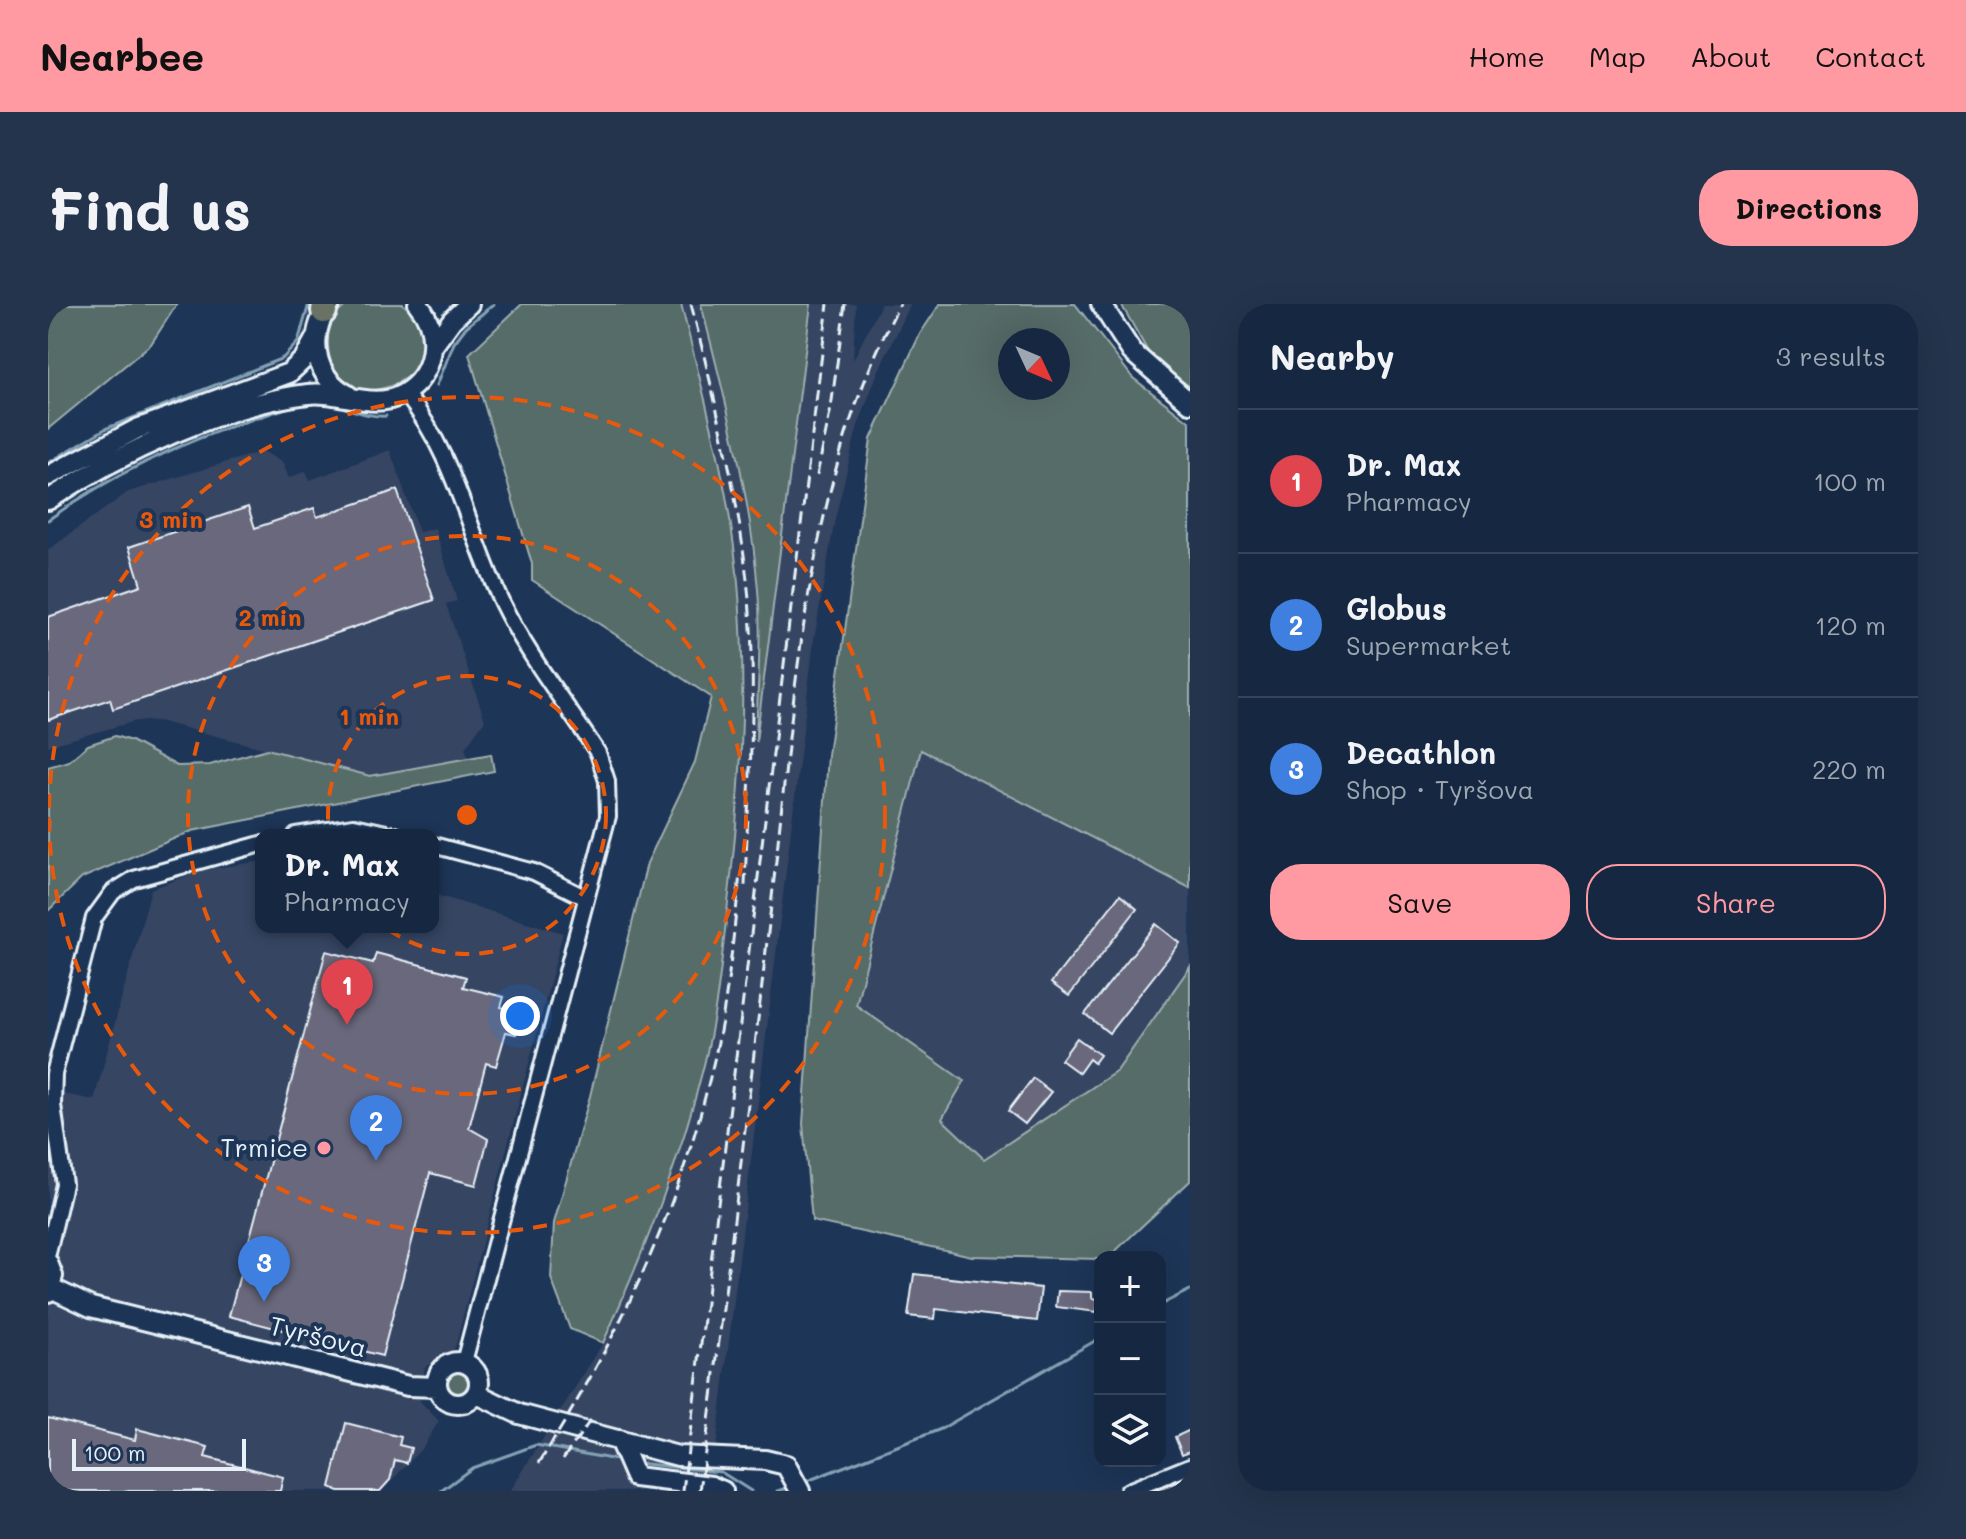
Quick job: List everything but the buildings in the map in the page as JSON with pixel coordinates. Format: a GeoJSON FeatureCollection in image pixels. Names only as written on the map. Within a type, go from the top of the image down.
{"type":"FeatureCollection","features":[{"type":"Feature","properties":{"kind":"main road"},"geometry":{"type":"LineString","coordinates":[[418,304],[431,326],[433,346]]}},
{"type":"Feature","properties":{"kind":"main road"},"geometry":{"type":"LineString","coordinates":[[48,500],[126,455],[202,423],[294,396],[320,393],[378,402],[405,393],[425,373],[433,346],[452,320],[469,304]]}},
{"type":"Feature","properties":{"kind":"main road"},"geometry":{"type":"LineString","coordinates":[[1101,304],[1132,352],[1190,403]]}},
{"type":"Feature","properties":{"kind":"main road"},"geometry":{"type":"LineString","coordinates":[[48,476],[137,429],[289,373],[304,359],[327,306]]}},
{"type":"Feature","properties":{"kind":"main road"},"geometry":{"type":"LineString","coordinates":[[315,339],[321,369],[333,385],[350,397]]}},
{"type":"Feature","properties":{"kind":"main road","name":"Tyršova"},"geometry":{"type":"LineString","coordinates":[[48,1263],[53,1276],[50,1290],[91,1307],[408,1386],[437,1387],[443,1399],[454,1405],[467,1403],[477,1394]]}},
{"type":"Feature","properties":{"kind":"main road"},"geometry":{"type":"LineString","coordinates":[[437,1387],[443,1367],[464,1362],[478,1376],[477,1394],[624,1456],[743,1459],[786,1465],[797,1483]]}},
{"type":"Feature","properties":{"kind":"main road"},"geometry":{"type":"LineString","coordinates":[[624,1456],[641,1480],[711,1486],[723,1491]]}},
{"type":"Feature","properties":{"kind":"street"},"geometry":{"type":"LineString","coordinates":[[405,393],[426,421],[439,448],[513,625],[591,742],[607,781],[608,816],[464,1362]]}},
{"type":"Feature","properties":{"kind":"street"},"geometry":{"type":"LineString","coordinates":[[335,829],[354,826],[368,829]]}},
{"type":"Feature","properties":{"kind":"street"},"geometry":{"type":"LineString","coordinates":[[48,1253],[64,1184],[53,1105],[54,1074],[94,918],[103,904],[124,884],[145,875],[255,846]]}},
{"type":"Feature","properties":{"kind":"street"},"geometry":{"type":"LineString","coordinates":[[439,847],[534,872],[586,898]]}},
{"type":"Feature","properties":{"kind":"street"},"geometry":{"type":"LineString","coordinates":[[1128,1491],[1190,1466]]}},
{"type":"Feature","properties":{"kind":"shaded area"},"geometry":{"type":"Polygon","coordinates":[[[681,304],[701,304],[741,471],[758,592],[757,730],[811,304],[856,304],[853,360],[881,304],[911,304],[878,372],[857,429],[835,519],[814,640],[711,1491],[510,1491],[603,1343],[668,1189],[705,1063],[738,818],[742,667],[739,593],[722,475],[681,304]]]}},
{"type":"Feature","properties":{"kind":"shaded area"},"geometry":{"type":"Polygon","coordinates":[[[390,450],[419,532],[435,528],[457,601],[446,604],[485,720],[465,748],[469,758],[370,776],[158,721],[136,721],[48,746],[48,550],[128,492],[263,451],[283,463],[289,478],[306,471],[310,480],[390,450]]]}},
{"type":"Feature","properties":{"kind":"shaded area"},"geometry":{"type":"Polygon","coordinates":[[[921,750],[1190,888],[1190,967],[1117,1071],[984,1159],[942,1119],[856,1005],[921,750]]]}},
{"type":"Feature","properties":{"kind":"shaded area"},"geometry":{"type":"Polygon","coordinates":[[[255,862],[255,933],[439,933],[439,896],[563,933],[455,1348],[425,1367],[420,1401],[439,1421],[423,1447],[382,1491],[48,1491],[48,1091],[94,1100],[151,889],[203,870],[255,862]]]}},
{"type":"Feature","properties":{"kind":"green space"},"geometry":{"type":"Polygon","coordinates":[[[48,304],[177,304],[151,344],[48,429],[48,304]]]}},
{"type":"Feature","properties":{"kind":"green space"},"geometry":{"type":"Polygon","coordinates":[[[348,304],[403,304],[422,329],[424,351],[414,370],[396,384],[374,390],[353,387],[336,373],[328,347],[328,335],[335,318],[348,304]]]}},
{"type":"Feature","properties":{"kind":"green space"},"geometry":{"type":"Polygon","coordinates":[[[522,304],[681,304],[724,485],[739,595],[742,711],[739,788],[724,944],[712,1025],[704,1065],[672,1171],[647,1240],[603,1343],[570,1329],[551,1278],[554,1223],[590,1096],[647,863],[695,762],[711,697],[532,580],[532,564],[469,354],[522,304]]]}},
{"type":"Feature","properties":{"kind":"green space"},"geometry":{"type":"Polygon","coordinates":[[[701,304],[811,304],[756,742],[760,628],[754,554],[736,446],[701,304]]]}},
{"type":"Feature","properties":{"kind":"green space"},"geometry":{"type":"Polygon","coordinates":[[[940,304],[1075,304],[1133,378],[1190,422],[1190,888],[921,750],[856,1005],[964,1081],[942,1119],[984,1159],[1117,1071],[1190,967],[1190,1181],[1115,1251],[1094,1251],[1094,1259],[972,1256],[812,1221],[803,1124],[828,755],[871,439],[920,334],[940,304]]]}},
{"type":"Feature","properties":{"kind":"green space"},"geometry":{"type":"Polygon","coordinates":[[[1121,304],[1190,304],[1190,387],[1151,357],[1121,304]]]}},
{"type":"Feature","properties":{"kind":"green space"},"geometry":{"type":"Polygon","coordinates":[[[115,736],[131,741],[177,766],[210,765],[267,749],[370,776],[491,754],[494,771],[192,831],[82,878],[48,911],[48,767],[69,761],[88,745],[115,736]]]}},
{"type":"Feature","properties":{"kind":"green space"},"geometry":{"type":"Polygon","coordinates":[[[458,1371],[467,1375],[471,1384],[467,1393],[458,1397],[449,1393],[445,1384],[449,1375],[458,1371]]]}},
{"type":"Feature","properties":{"kind":"waterway"},"geometry":{"type":"LineString","coordinates":[[48,463],[105,429],[283,358],[298,342],[309,304]]}},
{"type":"Feature","properties":{"kind":"waterway"},"geometry":{"type":"LineString","coordinates":[[437,385],[454,343],[466,327],[494,304]]}},
{"type":"Feature","properties":{"kind":"waterway"},"geometry":{"type":"LineString","coordinates":[[48,520],[97,488],[148,461],[228,427],[289,407],[319,402],[386,416]]}},
{"type":"Feature","properties":{"kind":"waterway"},"geometry":{"type":"LineString","coordinates":[[1166,1302],[1190,1290]]}},
{"type":"Feature","properties":{"kind":"waterway"},"geometry":{"type":"LineString","coordinates":[[802,1483],[941,1429],[1094,1341]]}},
{"type":"Feature","properties":{"kind":"waterway"},"geometry":{"type":"LineString","coordinates":[[441,1491],[472,1468],[536,1445],[622,1461]]}},
{"type":"Feature","properties":{"kind":"waterway"},"geometry":{"type":"LineString","coordinates":[[637,1463],[721,1472],[751,1491]]}},
{"type":"Feature","properties":{"kind":"waterway"},"geometry":{"type":"LineString","coordinates":[[778,1491],[791,1487]]}},
{"type":"Feature","properties":{"kind":"railway"},"geometry":{"type":"LineString","coordinates":[[691,304],[732,481],[748,589],[752,700],[745,886]]}},
{"type":"Feature","properties":{"kind":"railway"},"geometry":{"type":"LineString","coordinates":[[683,1491],[828,304]]}},
{"type":"Feature","properties":{"kind":"railway"},"geometry":{"type":"LineString","coordinates":[[817,475],[831,408],[845,304]]}},
{"type":"Feature","properties":{"kind":"railway"},"geometry":{"type":"LineString","coordinates":[[700,1491],[808,598],[823,521],[843,446],[868,373],[900,304]]}},
{"type":"Feature","properties":{"kind":"railway"},"geometry":{"type":"LineString","coordinates":[[539,1463],[624,1313],[648,1261],[688,1154],[705,1099],[722,1021],[740,874]]}},
{"type":"Feature","properties":{"kind":"railway"},"geometry":{"type":"LineString","coordinates":[[563,1459],[594,1415]]}},
{"type":"Feature","properties":{"kind":"place","name":"Dr. Max"},"geometry":{"type":"Point","coordinates":[347,1025]}},
{"type":"Feature","properties":{"kind":"place","name":"Trmice"},"geometry":{"type":"Point","coordinates":[324,1148]}},
{"type":"Feature","properties":{"kind":"place","name":"Globus"},"geometry":{"type":"Point","coordinates":[376,1161]}},
{"type":"Feature","properties":{"kind":"place","name":"Decathlon"},"geometry":{"type":"Point","coordinates":[264,1302]}}]}
